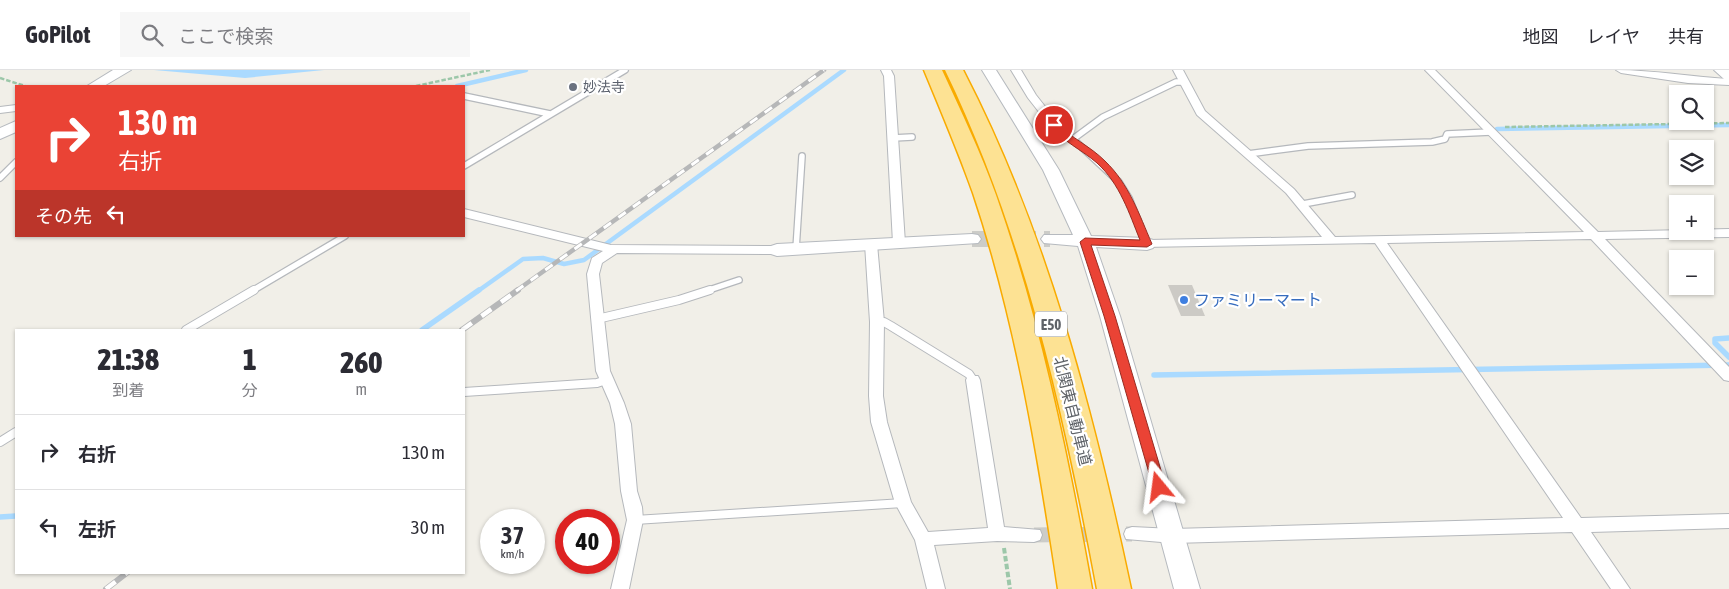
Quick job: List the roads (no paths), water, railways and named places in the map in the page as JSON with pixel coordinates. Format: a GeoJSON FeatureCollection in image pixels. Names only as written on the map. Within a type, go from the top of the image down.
{"type":"FeatureCollection","features":[{"type":"Feature","properties":{"kind":"highway","name":"北関東自動車道"},"geometry":{"type":"LineString","coordinates":[[933,70],[969,151],[1002,254],[1022,325],[1046,432],[1075,589]]}},
{"type":"Feature","properties":{"kind":"highway","name":"北関東自動車道"},"geometry":{"type":"LineString","coordinates":[[954,70],[978,118],[1015,210],[1030,256],[1080,432],[1114,589]]}},
{"type":"Feature","properties":{"kind":"street"},"geometry":{"type":"LineString","coordinates":[[96,85],[124,70]]}},
{"type":"Feature","properties":{"kind":"street"},"geometry":{"type":"LineString","coordinates":[[886,70],[889,76],[899,242]]}},
{"type":"Feature","properties":{"kind":"street"},"geometry":{"type":"LineString","coordinates":[[989,70],[1051,170],[1085,242],[1112,324],[1187,589]]}},
{"type":"Feature","properties":{"kind":"street"},"geometry":{"type":"LineString","coordinates":[[1016,70],[1032,96],[1061,133]]}},
{"type":"Feature","properties":{"kind":"street"},"geometry":{"type":"LineString","coordinates":[[1178,70],[1202,113],[1302,204],[1331,240]]}},
{"type":"Feature","properties":{"kind":"street"},"geometry":{"type":"LineString","coordinates":[[1430,70],[1729,376]]}},
{"type":"Feature","properties":{"kind":"street"},"geometry":{"type":"LineString","coordinates":[[1621,70],[1688,80],[1729,82]]}},
{"type":"Feature","properties":{"kind":"street"},"geometry":{"type":"LineString","coordinates":[[1721,70],[1729,76]]}},
{"type":"Feature","properties":{"kind":"street"},"geometry":{"type":"LineString","coordinates":[[0,110],[15,108]]}},
{"type":"Feature","properties":{"kind":"street"},"geometry":{"type":"LineString","coordinates":[[0,134],[15,126]]}},
{"type":"Feature","properties":{"kind":"street"},"geometry":{"type":"LineString","coordinates":[[465,214],[614,249],[777,250],[972,239]]}},
{"type":"Feature","properties":{"kind":"street"},"geometry":{"type":"LineString","coordinates":[[1050,239],[1147,244],[1729,233]]}},
{"type":"Feature","properties":{"kind":"street"},"geometry":{"type":"LineString","coordinates":[[1378,239],[1621,589]]}},
{"type":"Feature","properties":{"kind":"street"},"geometry":{"type":"LineString","coordinates":[[871,244],[877,322],[876,396],[879,422],[903,503],[923,539],[936,589]]}},
{"type":"Feature","properties":{"kind":"street"},"geometry":{"type":"LineString","coordinates":[[614,249],[596,261],[593,266],[603,371],[617,402],[623,424],[629,491],[635,520],[620,589]]}},
{"type":"Feature","properties":{"kind":"street"},"geometry":{"type":"LineString","coordinates":[[973,380],[997,534]]}},
{"type":"Feature","properties":{"kind":"street"},"geometry":{"type":"LineString","coordinates":[[1132,534],[1173,536],[1729,521]]}},
{"type":"Feature","properties":{"kind":"street"},"geometry":{"type":"LineString","coordinates":[[923,539],[997,534],[1034,535]]}},
{"type":"Feature","properties":{"kind":"lane"},"geometry":{"type":"LineString","coordinates":[[465,165],[626,70]]}},
{"type":"Feature","properties":{"kind":"lane"},"geometry":{"type":"LineString","coordinates":[[1073,139],[1103,118],[1176,82],[1184,82]]}},
{"type":"Feature","properties":{"kind":"lane"},"geometry":{"type":"LineString","coordinates":[[465,96],[550,114]]}},
{"type":"Feature","properties":{"kind":"lane"},"geometry":{"type":"LineString","coordinates":[[1248,154],[1308,146],[1432,142],[1445,139],[1448,134],[1489,129]]}},
{"type":"Feature","properties":{"kind":"lane"},"geometry":{"type":"LineString","coordinates":[[1061,133],[1073,139],[1077,145],[1100,161],[1120,183],[1147,244]]}},
{"type":"Feature","properties":{"kind":"lane"},"geometry":{"type":"LineString","coordinates":[[893,138],[912,137]]}},
{"type":"Feature","properties":{"kind":"lane"},"geometry":{"type":"LineString","coordinates":[[796,249],[802,156]]}},
{"type":"Feature","properties":{"kind":"lane"},"geometry":{"type":"LineString","coordinates":[[0,178],[15,163]]}},
{"type":"Feature","properties":{"kind":"lane"},"geometry":{"type":"LineString","coordinates":[[1302,204],[1352,194]]}},
{"type":"Feature","properties":{"kind":"lane"},"geometry":{"type":"LineString","coordinates":[[188,329],[343,237]]}},
{"type":"Feature","properties":{"kind":"lane"},"geometry":{"type":"LineString","coordinates":[[597,319],[679,300],[739,280]]}},
{"type":"Feature","properties":{"kind":"lane"},"geometry":{"type":"LineString","coordinates":[[877,322],[884,322],[891,326],[969,374],[973,380]]}},
{"type":"Feature","properties":{"kind":"lane"},"geometry":{"type":"LineString","coordinates":[[465,392],[597,383],[606,380]]}},
{"type":"Feature","properties":{"kind":"lane"},"geometry":{"type":"LineString","coordinates":[[0,442],[15,433]]}},
{"type":"Feature","properties":{"kind":"lane"},"geometry":{"type":"LineString","coordinates":[[635,520],[903,503]]}},
{"type":"Feature","properties":{"kind":"water"},"geometry":{"type":"Polygon","coordinates":[[[154,70],[324,70],[245,78],[154,70]]]}},
{"type":"Feature","properties":{"kind":"waterway"},"geometry":{"type":"LineString","coordinates":[[461,85],[526,70]]}},
{"type":"Feature","properties":{"kind":"waterway"},"geometry":{"type":"LineString","coordinates":[[478,291],[523,259],[543,258],[564,264],[584,260],[844,70]]}},
{"type":"Feature","properties":{"kind":"waterway"},"geometry":{"type":"LineString","coordinates":[[1497,129],[1729,125]]}},
{"type":"Feature","properties":{"kind":"waterway"},"geometry":{"type":"LineString","coordinates":[[423,329],[479,290]]}},
{"type":"Feature","properties":{"kind":"waterway"},"geometry":{"type":"LineString","coordinates":[[1729,338],[1715,339],[1715,343],[1729,357]]}},
{"type":"Feature","properties":{"kind":"waterway"},"geometry":{"type":"LineString","coordinates":[[1154,375],[1729,365]]}},
{"type":"Feature","properties":{"kind":"waterway"},"geometry":{"type":"LineString","coordinates":[[0,517],[15,516]]}},
{"type":"Feature","properties":{"kind":"tunnel"},"geometry":{"type":"LineString","coordinates":[[972,239],[1050,239]]}},
{"type":"Feature","properties":{"kind":"tunnel"},"geometry":{"type":"LineString","coordinates":[[1034,535],[1132,534]]}},
{"type":"Feature","properties":{"kind":"railway"},"geometry":{"type":"LineString","coordinates":[[516,291],[824,70]]}},
{"type":"Feature","properties":{"kind":"railway"},"geometry":{"type":"LineString","coordinates":[[463,329],[518,290]]}},
{"type":"Feature","properties":{"kind":"railway"},"geometry":{"type":"LineString","coordinates":[[106,589],[125,574]]}},
{"type":"Feature","properties":{"kind":"place","name":"妙法寺"},"geometry":{"type":"Point","coordinates":[573,87]}},
{"type":"Feature","properties":{"kind":"place","name":"ファミリーマート"},"geometry":{"type":"Point","coordinates":[1184,300]}}]}
